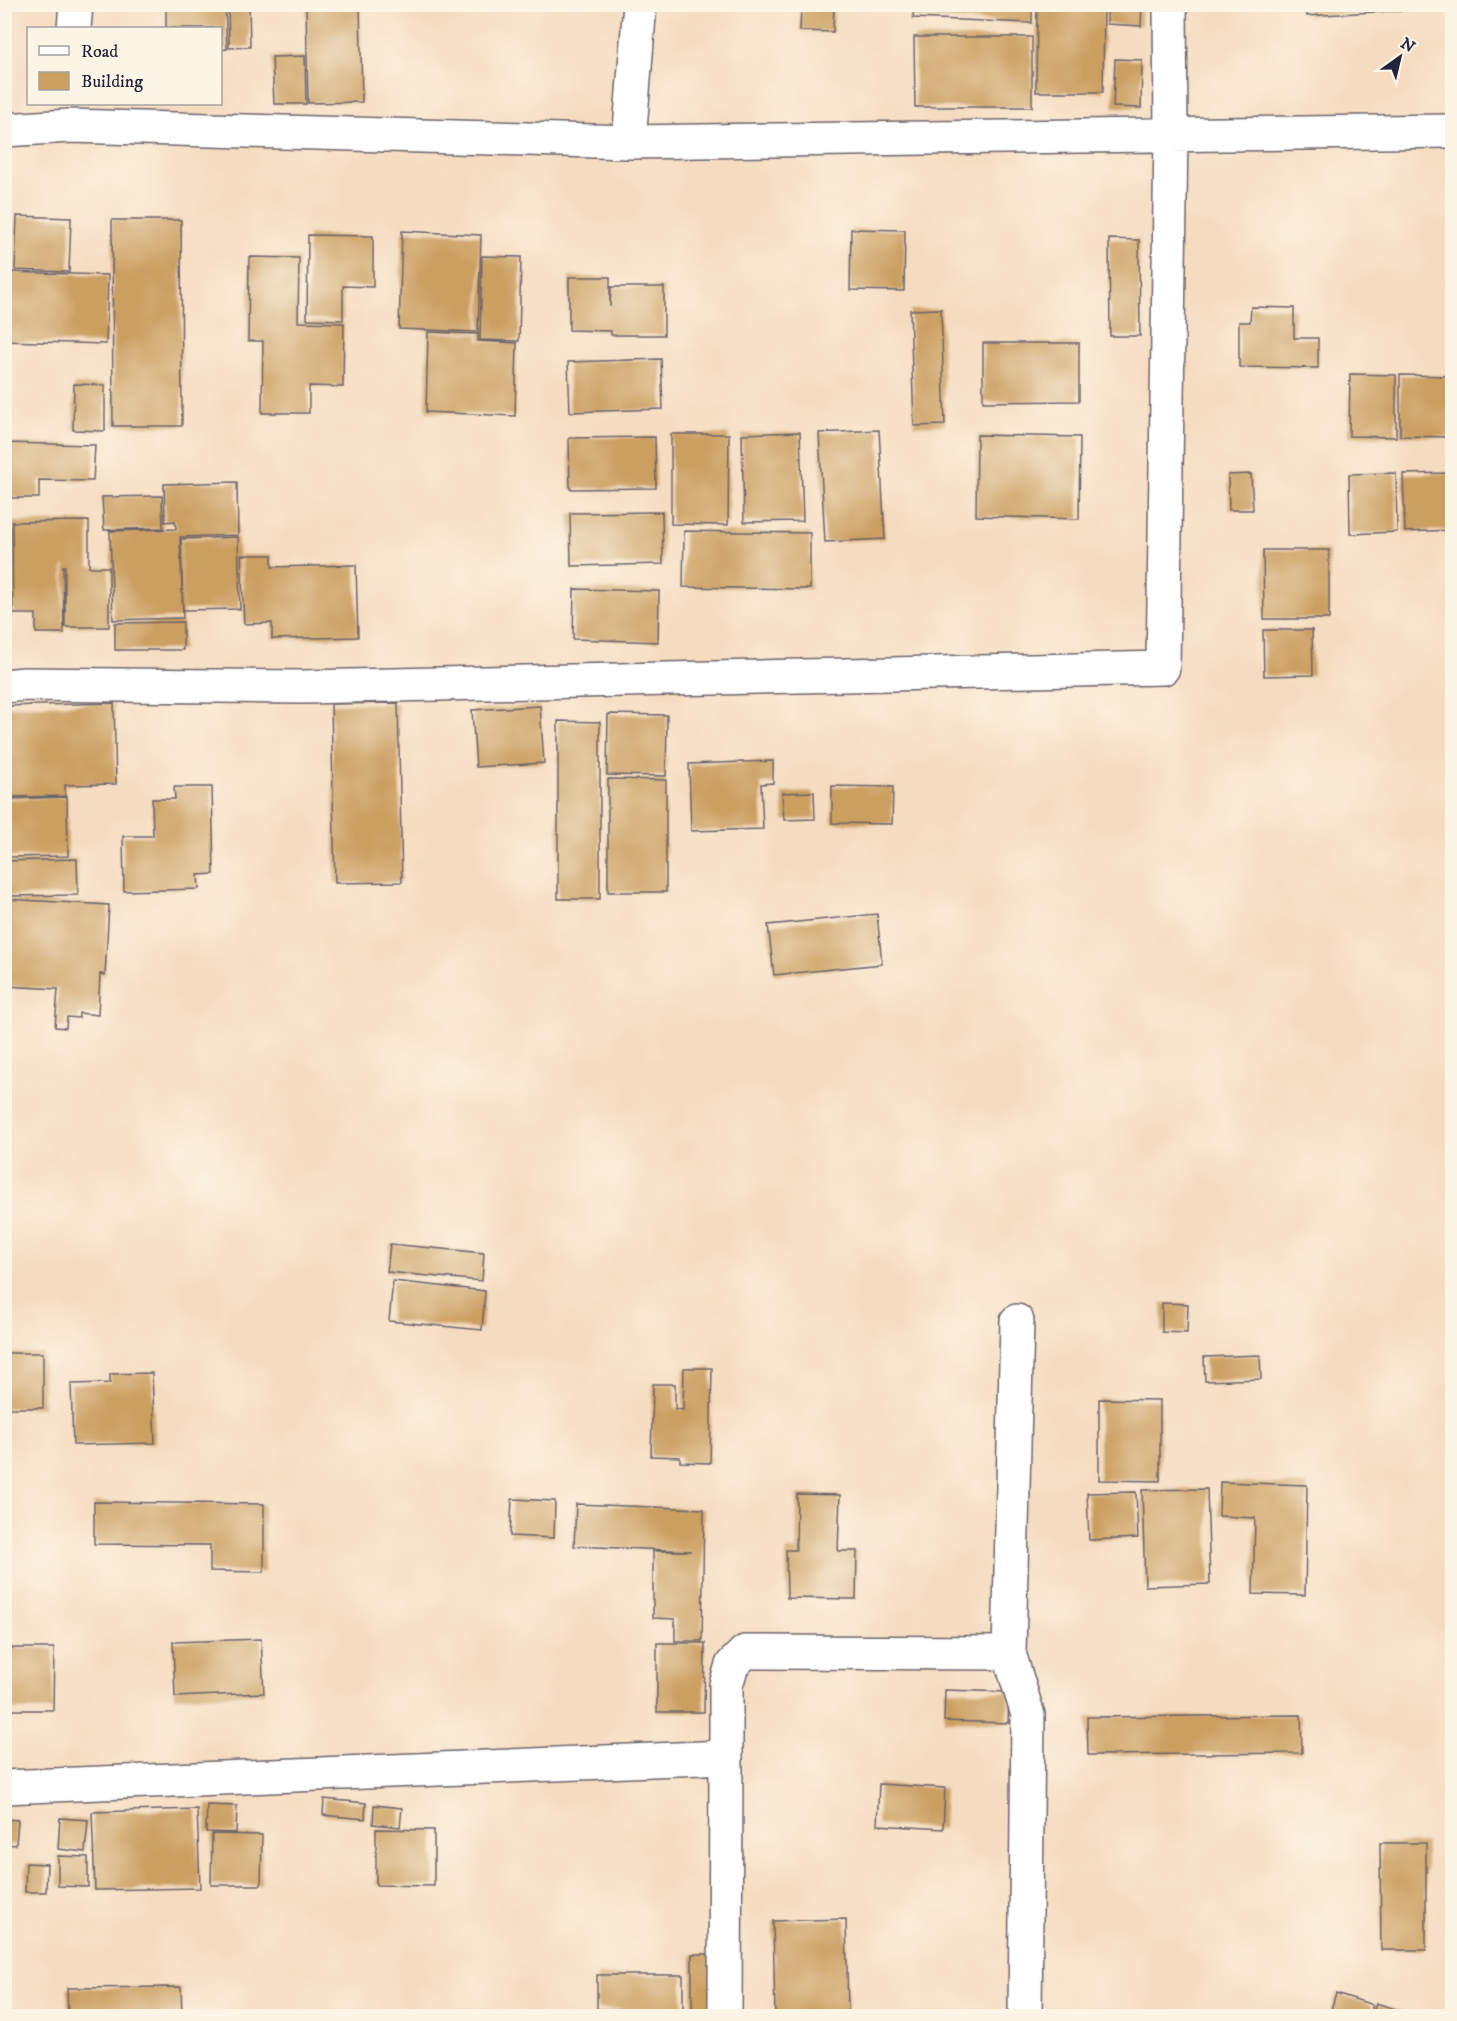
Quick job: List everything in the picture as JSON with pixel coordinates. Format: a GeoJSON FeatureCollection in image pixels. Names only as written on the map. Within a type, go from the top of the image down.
{"type":"FeatureCollection","features":[{"type":"Feature","properties":{"kind":"street"},"geometry":{"type":"LineString","coordinates":[[74,27],[76,4]]}},
{"type":"Feature","properties":{"kind":"street"},"geometry":{"type":"LineString","coordinates":[[629,142],[640,4]]}},
{"type":"Feature","properties":{"kind":"street"},"geometry":{"type":"LineString","coordinates":[[4,686],[24,684],[303,687],[1162,668],[1171,135],[1170,4]]}},
{"type":"Feature","properties":{"kind":"street"},"geometry":{"type":"LineString","coordinates":[[4,130],[70,115],[629,142],[1452,131]]}},
{"type":"Feature","properties":{"kind":"street"},"geometry":{"type":"LineString","coordinates":[[1017,1322],[1009,1653],[1028,1715],[1025,2016]]}},
{"type":"Feature","properties":{"kind":"street"},"geometry":{"type":"LineString","coordinates":[[725,2016],[726,1686],[732,1665],[745,1652],[1009,1653]]}},
{"type":"Feature","properties":{"kind":"street"},"geometry":{"type":"LineString","coordinates":[[4,1787],[726,1757]]}},
{"type":"Feature","properties":{"kind":"building"},"geometry":{"type":"Polygon","coordinates":[[[166,4],[225,4],[227,49],[222,50],[222,27],[166,27],[166,4]]]}},
{"type":"Feature","properties":{"kind":"building"},"geometry":{"type":"Polygon","coordinates":[[[228,4],[249,4],[250,47],[229,48],[228,4]]]}},
{"type":"Feature","properties":{"kind":"building"},"geometry":{"type":"Polygon","coordinates":[[[306,4],[360,4],[362,102],[308,103],[306,4]]]}},
{"type":"Feature","properties":{"kind":"building"},"geometry":{"type":"Polygon","coordinates":[[[801,4],[834,4],[833,32],[800,31],[801,4]]]}},
{"type":"Feature","properties":{"kind":"building"},"geometry":{"type":"Polygon","coordinates":[[[914,4],[1032,4],[1032,23],[913,18],[914,4]]]}},
{"type":"Feature","properties":{"kind":"building"},"geometry":{"type":"Polygon","coordinates":[[[1037,4],[1104,4],[1103,92],[1036,92],[1037,4]]]}},
{"type":"Feature","properties":{"kind":"building"},"geometry":{"type":"Polygon","coordinates":[[[1107,4],[1142,4],[1141,26],[1107,24],[1107,4]]]}},
{"type":"Feature","properties":{"kind":"building"},"geometry":{"type":"Polygon","coordinates":[[[1306,4],[1424,4],[1424,9],[1307,16],[1306,4]]]}},
{"type":"Feature","properties":{"kind":"building"},"geometry":{"type":"Polygon","coordinates":[[[914,37],[1032,37],[1032,107],[915,107],[914,37]]]}},
{"type":"Feature","properties":{"kind":"building"},"geometry":{"type":"Polygon","coordinates":[[[305,56],[306,104],[274,104],[272,57],[305,56]]]}},
{"type":"Feature","properties":{"kind":"building"},"geometry":{"type":"Polygon","coordinates":[[[1115,59],[1142,60],[1141,108],[1113,107],[1115,59]]]}},
{"type":"Feature","properties":{"kind":"building"},"geometry":{"type":"Polygon","coordinates":[[[17,216],[71,218],[69,272],[15,270],[17,216]]]}},
{"type":"Feature","properties":{"kind":"building"},"geometry":{"type":"Polygon","coordinates":[[[112,220],[181,220],[182,426],[113,426],[112,220]]]}},
{"type":"Feature","properties":{"kind":"building"},"geometry":{"type":"Polygon","coordinates":[[[851,229],[905,230],[904,291],[850,290],[851,229]]]}},
{"type":"Feature","properties":{"kind":"building"},"geometry":{"type":"Polygon","coordinates":[[[402,231],[481,235],[478,332],[399,329],[402,231]]]}},
{"type":"Feature","properties":{"kind":"building"},"geometry":{"type":"Polygon","coordinates":[[[308,235],[373,236],[373,287],[343,286],[343,320],[307,319],[308,235]]]}},
{"type":"Feature","properties":{"kind":"building"},"geometry":{"type":"Polygon","coordinates":[[[1109,239],[1139,240],[1140,336],[1110,336],[1109,239]]]}},
{"type":"Feature","properties":{"kind":"building"},"geometry":{"type":"Polygon","coordinates":[[[482,256],[521,257],[519,341],[480,340],[482,256]]]}},
{"type":"Feature","properties":{"kind":"building"},"geometry":{"type":"Polygon","coordinates":[[[249,257],[299,258],[298,322],[344,323],[343,387],[309,386],[309,413],[262,413],[263,341],[248,341],[249,257]]]}},
{"type":"Feature","properties":{"kind":"building"},"geometry":{"type":"Polygon","coordinates":[[[5,272],[108,275],[106,344],[4,341],[5,272]]]}},
{"type":"Feature","properties":{"kind":"building"},"geometry":{"type":"Polygon","coordinates":[[[569,277],[610,277],[610,307],[611,287],[664,287],[664,335],[611,335],[611,331],[569,330],[569,277]]]}},
{"type":"Feature","properties":{"kind":"building"},"geometry":{"type":"Polygon","coordinates":[[[1251,307],[1294,308],[1294,338],[1318,338],[1318,368],[1239,367],[1239,322],[1250,322],[1251,307]]]}},
{"type":"Feature","properties":{"kind":"building"},"geometry":{"type":"Polygon","coordinates":[[[941,309],[945,425],[914,426],[910,310],[941,309]]]}},
{"type":"Feature","properties":{"kind":"building"},"geometry":{"type":"Polygon","coordinates":[[[428,332],[478,334],[478,341],[517,343],[515,416],[426,412],[428,332]]]}},
{"type":"Feature","properties":{"kind":"building"},"geometry":{"type":"Polygon","coordinates":[[[983,343],[1079,343],[1079,401],[983,402],[983,343]]]}},
{"type":"Feature","properties":{"kind":"building"},"geometry":{"type":"Polygon","coordinates":[[[661,359],[663,409],[570,412],[568,362],[661,359]]]}},
{"type":"Feature","properties":{"kind":"building"},"geometry":{"type":"Polygon","coordinates":[[[1350,374],[1396,375],[1396,437],[1349,436],[1350,374]]]}},
{"type":"Feature","properties":{"kind":"building"},"geometry":{"type":"Polygon","coordinates":[[[1400,375],[1452,376],[1452,437],[1400,436],[1400,375]]]}},
{"type":"Feature","properties":{"kind":"building"},"geometry":{"type":"Polygon","coordinates":[[[74,384],[105,385],[105,431],[73,430],[74,384]]]}},
{"type":"Feature","properties":{"kind":"building"},"geometry":{"type":"Polygon","coordinates":[[[879,430],[885,539],[825,542],[819,433],[879,430]]]}},
{"type":"Feature","properties":{"kind":"building"},"geometry":{"type":"Polygon","coordinates":[[[800,432],[803,521],[744,522],[742,434],[800,432]]]}},
{"type":"Feature","properties":{"kind":"building"},"geometry":{"type":"Polygon","coordinates":[[[671,434],[729,434],[728,525],[671,524],[671,434]]]}},
{"type":"Feature","properties":{"kind":"building"},"geometry":{"type":"Polygon","coordinates":[[[977,435],[1080,437],[1079,519],[976,516],[977,435]]]}},
{"type":"Feature","properties":{"kind":"building"},"geometry":{"type":"Polygon","coordinates":[[[655,437],[656,488],[570,489],[569,438],[655,437]]]}},
{"type":"Feature","properties":{"kind":"building"},"geometry":{"type":"Polygon","coordinates":[[[4,443],[95,445],[93,481],[39,480],[39,498],[4,498],[4,443]]]}},
{"type":"Feature","properties":{"kind":"building"},"geometry":{"type":"Polygon","coordinates":[[[1396,473],[1397,532],[1350,534],[1349,474],[1396,473]]]}},
{"type":"Feature","properties":{"kind":"building"},"geometry":{"type":"Polygon","coordinates":[[[1451,473],[1452,530],[1405,532],[1403,474],[1451,473]]]}},
{"type":"Feature","properties":{"kind":"building"},"geometry":{"type":"Polygon","coordinates":[[[1251,474],[1253,510],[1229,510],[1228,475],[1251,474]]]}},
{"type":"Feature","properties":{"kind":"building"},"geometry":{"type":"Polygon","coordinates":[[[237,482],[238,535],[180,537],[183,618],[113,620],[110,531],[176,529],[175,521],[165,522],[164,484],[237,482]]]}},
{"type":"Feature","properties":{"kind":"building"},"geometry":{"type":"Polygon","coordinates":[[[162,496],[163,528],[104,530],[102,497],[162,496]]]}},
{"type":"Feature","properties":{"kind":"building"},"geometry":{"type":"Polygon","coordinates":[[[662,512],[663,564],[571,566],[570,513],[662,512]]]}},
{"type":"Feature","properties":{"kind":"building"},"geometry":{"type":"Polygon","coordinates":[[[89,521],[89,567],[109,567],[109,627],[65,627],[65,566],[63,566],[64,633],[36,633],[36,614],[13,614],[12,522],[89,521]]]}},
{"type":"Feature","properties":{"kind":"building"},"geometry":{"type":"Polygon","coordinates":[[[684,531],[810,533],[810,589],[683,587],[684,531]]]}},
{"type":"Feature","properties":{"kind":"building"},"geometry":{"type":"Polygon","coordinates":[[[238,537],[240,609],[183,610],[181,539],[238,537]]]}},
{"type":"Feature","properties":{"kind":"building"},"geometry":{"type":"Polygon","coordinates":[[[1263,550],[1329,550],[1329,619],[1264,619],[1263,550]]]}},
{"type":"Feature","properties":{"kind":"building"},"geometry":{"type":"Polygon","coordinates":[[[241,555],[272,555],[272,567],[356,565],[358,637],[272,639],[272,623],[244,624],[241,555]]]}},
{"type":"Feature","properties":{"kind":"building"},"geometry":{"type":"Polygon","coordinates":[[[574,589],[659,591],[658,642],[573,639],[574,589]]]}},
{"type":"Feature","properties":{"kind":"building"},"geometry":{"type":"Polygon","coordinates":[[[183,622],[183,650],[115,650],[115,623],[183,622]]]}},
{"type":"Feature","properties":{"kind":"building"},"geometry":{"type":"Polygon","coordinates":[[[1263,630],[1312,630],[1313,675],[1264,676],[1263,630]]]}},
{"type":"Feature","properties":{"kind":"building"},"geometry":{"type":"Polygon","coordinates":[[[114,703],[116,784],[65,785],[65,796],[7,797],[4,706],[114,703]]]}},
{"type":"Feature","properties":{"kind":"building"},"geometry":{"type":"Polygon","coordinates":[[[398,703],[402,882],[335,883],[331,704],[398,703]]]}},
{"type":"Feature","properties":{"kind":"building"},"geometry":{"type":"Polygon","coordinates":[[[540,706],[544,763],[476,767],[472,710],[540,706]]]}},
{"type":"Feature","properties":{"kind":"building"},"geometry":{"type":"Polygon","coordinates":[[[608,714],[667,715],[666,776],[607,775],[608,714]]]}},
{"type":"Feature","properties":{"kind":"building"},"geometry":{"type":"Polygon","coordinates":[[[558,721],[600,722],[600,899],[558,899],[558,721]]]}},
{"type":"Feature","properties":{"kind":"building"},"geometry":{"type":"Polygon","coordinates":[[[773,761],[773,783],[761,784],[763,829],[691,831],[689,764],[773,761]]]}},
{"type":"Feature","properties":{"kind":"building"},"geometry":{"type":"Polygon","coordinates":[[[608,779],[666,780],[666,892],[608,892],[608,779]]]}},
{"type":"Feature","properties":{"kind":"building"},"geometry":{"type":"Polygon","coordinates":[[[832,786],[893,787],[892,824],[832,823],[832,786]]]}},
{"type":"Feature","properties":{"kind":"building"},"geometry":{"type":"Polygon","coordinates":[[[174,787],[212,787],[214,874],[198,875],[199,889],[124,891],[123,836],[153,836],[152,799],[175,799],[174,787]]]}},
{"type":"Feature","properties":{"kind":"building"},"geometry":{"type":"Polygon","coordinates":[[[814,792],[815,819],[784,820],[782,793],[814,792]]]}},
{"type":"Feature","properties":{"kind":"building"},"geometry":{"type":"Polygon","coordinates":[[[67,797],[68,856],[8,857],[6,799],[67,797]]]}},
{"type":"Feature","properties":{"kind":"building"},"geometry":{"type":"Polygon","coordinates":[[[77,859],[78,895],[7,896],[6,861],[77,859]]]}},
{"type":"Feature","properties":{"kind":"building"},"geometry":{"type":"Polygon","coordinates":[[[5,899],[109,905],[105,975],[100,974],[98,1015],[79,1013],[79,1018],[67,1017],[66,1028],[55,1027],[58,989],[5,986],[5,899]]]}},
{"type":"Feature","properties":{"kind":"building"},"geometry":{"type":"Polygon","coordinates":[[[877,914],[882,964],[774,975],[768,925],[877,914]]]}},
{"type":"Feature","properties":{"kind":"building"},"geometry":{"type":"Polygon","coordinates":[[[390,1244],[484,1253],[482,1281],[387,1272],[390,1244]]]}},
{"type":"Feature","properties":{"kind":"building"},"geometry":{"type":"Polygon","coordinates":[[[393,1281],[485,1291],[482,1330],[389,1321],[393,1281]]]}},
{"type":"Feature","properties":{"kind":"building"},"geometry":{"type":"Polygon","coordinates":[[[1162,1303],[1188,1304],[1187,1333],[1162,1332],[1162,1303]]]}},
{"type":"Feature","properties":{"kind":"building"},"geometry":{"type":"Polygon","coordinates":[[[4,1353],[43,1353],[43,1408],[4,1408],[4,1353]]]}},
{"type":"Feature","properties":{"kind":"building"},"geometry":{"type":"Polygon","coordinates":[[[1260,1355],[1261,1379],[1205,1381],[1204,1357],[1260,1355]]]}},
{"type":"Feature","properties":{"kind":"building"},"geometry":{"type":"Polygon","coordinates":[[[684,1368],[712,1368],[710,1463],[680,1462],[680,1457],[651,1456],[653,1384],[675,1384],[675,1409],[683,1410],[684,1368]]]}},
{"type":"Feature","properties":{"kind":"building"},"geometry":{"type":"Polygon","coordinates":[[[152,1373],[155,1443],[73,1445],[71,1384],[110,1383],[110,1374],[152,1373]]]}},
{"type":"Feature","properties":{"kind":"building"},"geometry":{"type":"Polygon","coordinates":[[[1099,1399],[1160,1400],[1160,1481],[1099,1480],[1099,1399]]]}},
{"type":"Feature","properties":{"kind":"building"},"geometry":{"type":"Polygon","coordinates":[[[1220,1482],[1307,1485],[1305,1595],[1253,1594],[1255,1518],[1219,1516],[1220,1482]]]}},
{"type":"Feature","properties":{"kind":"building"},"geometry":{"type":"Polygon","coordinates":[[[1207,1489],[1210,1584],[1145,1586],[1142,1490],[1207,1489]]]}},
{"type":"Feature","properties":{"kind":"building"},"geometry":{"type":"Polygon","coordinates":[[[1136,1492],[1138,1538],[1089,1540],[1087,1493],[1136,1492]]]}},
{"type":"Feature","properties":{"kind":"building"},"geometry":{"type":"Polygon","coordinates":[[[797,1494],[840,1495],[838,1551],[857,1551],[856,1599],[787,1598],[786,1550],[796,1550],[797,1494]]]}},
{"type":"Feature","properties":{"kind":"building"},"geometry":{"type":"Polygon","coordinates":[[[512,1499],[555,1501],[554,1538],[510,1536],[512,1499]]]}},
{"type":"Feature","properties":{"kind":"building"},"geometry":{"type":"Polygon","coordinates":[[[94,1502],[264,1504],[264,1572],[210,1571],[210,1545],[94,1544],[94,1502]]]}},
{"type":"Feature","properties":{"kind":"building"},"geometry":{"type":"Polygon","coordinates":[[[576,1504],[704,1509],[702,1641],[675,1641],[675,1619],[653,1618],[653,1551],[691,1551],[574,1546],[576,1504]]]}},
{"type":"Feature","properties":{"kind":"building"},"geometry":{"type":"Polygon","coordinates":[[[261,1639],[264,1693],[175,1697],[173,1642],[261,1639]]]}},
{"type":"Feature","properties":{"kind":"building"},"geometry":{"type":"Polygon","coordinates":[[[657,1643],[705,1643],[704,1712],[657,1712],[657,1643]]]}},
{"type":"Feature","properties":{"kind":"building"},"geometry":{"type":"Polygon","coordinates":[[[4,1648],[54,1648],[53,1710],[4,1710],[4,1648]]]}},
{"type":"Feature","properties":{"kind":"building"},"geometry":{"type":"Polygon","coordinates":[[[945,1690],[1009,1692],[1008,1723],[944,1721],[945,1690]]]}},
{"type":"Feature","properties":{"kind":"building"},"geometry":{"type":"Polygon","coordinates":[[[1301,1715],[1302,1753],[1088,1755],[1087,1717],[1301,1715]]]}},
{"type":"Feature","properties":{"kind":"building"},"geometry":{"type":"Polygon","coordinates":[[[879,1784],[945,1788],[943,1829],[877,1825],[879,1784]]]}},
{"type":"Feature","properties":{"kind":"building"},"geometry":{"type":"Polygon","coordinates":[[[324,1799],[366,1803],[365,1819],[323,1815],[324,1799]]]}},
{"type":"Feature","properties":{"kind":"building"},"geometry":{"type":"Polygon","coordinates":[[[207,1805],[237,1806],[236,1833],[206,1832],[207,1805]]]}},
{"type":"Feature","properties":{"kind":"building"},"geometry":{"type":"Polygon","coordinates":[[[374,1805],[402,1808],[400,1827],[373,1824],[374,1805]]]}},
{"type":"Feature","properties":{"kind":"building"},"geometry":{"type":"Polygon","coordinates":[[[197,1809],[200,1888],[95,1890],[92,1812],[197,1809]]]}},
{"type":"Feature","properties":{"kind":"building"},"geometry":{"type":"Polygon","coordinates":[[[60,1818],[88,1820],[85,1852],[58,1849],[60,1818]]]}},
{"type":"Feature","properties":{"kind":"building"},"geometry":{"type":"Polygon","coordinates":[[[4,1819],[18,1820],[16,1845],[4,1844],[4,1819]]]}},
{"type":"Feature","properties":{"kind":"building"},"geometry":{"type":"Polygon","coordinates":[[[376,1829],[434,1830],[434,1886],[376,1885],[376,1829]]]}},
{"type":"Feature","properties":{"kind":"building"},"geometry":{"type":"Polygon","coordinates":[[[212,1834],[262,1835],[261,1885],[211,1885],[212,1834]]]}},
{"type":"Feature","properties":{"kind":"building"},"geometry":{"type":"Polygon","coordinates":[[[1380,1843],[1426,1843],[1426,1950],[1381,1950],[1380,1843]]]}},
{"type":"Feature","properties":{"kind":"building"},"geometry":{"type":"Polygon","coordinates":[[[58,1856],[88,1857],[88,1887],[58,1886],[58,1856]]]}},
{"type":"Feature","properties":{"kind":"building"},"geometry":{"type":"Polygon","coordinates":[[[26,1863],[47,1864],[46,1892],[25,1892],[26,1863]]]}},
{"type":"Feature","properties":{"kind":"building"},"geometry":{"type":"Polygon","coordinates":[[[846,1919],[848,2013],[775,2015],[773,1921],[846,1919]]]}},
{"type":"Feature","properties":{"kind":"building"},"geometry":{"type":"Polygon","coordinates":[[[692,1954],[714,1954],[714,2016],[692,2016],[692,1954]]]}},
{"type":"Feature","properties":{"kind":"building"},"geometry":{"type":"Polygon","coordinates":[[[597,1975],[683,1975],[683,2010],[597,2009],[597,1975]]]}},
{"type":"Feature","properties":{"kind":"building"},"geometry":{"type":"Polygon","coordinates":[[[181,1987],[182,2016],[68,2016],[67,1988],[181,1987]]]}},
{"type":"Feature","properties":{"kind":"building"},"geometry":{"type":"Polygon","coordinates":[[[1336,1993],[1373,2005],[1369,2016],[1329,2016],[1336,1993]]]}},
{"type":"Feature","properties":{"kind":"building"},"geometry":{"type":"Polygon","coordinates":[[[1376,2003],[1405,2012],[1403,2016],[1372,2016],[1376,2003]]]}},
{"type":"Feature","properties":{"kind":"building"},"geometry":{"type":"Polygon","coordinates":[[[687,2014],[687,2016],[660,2016],[660,2015],[687,2014]]]}}]}
